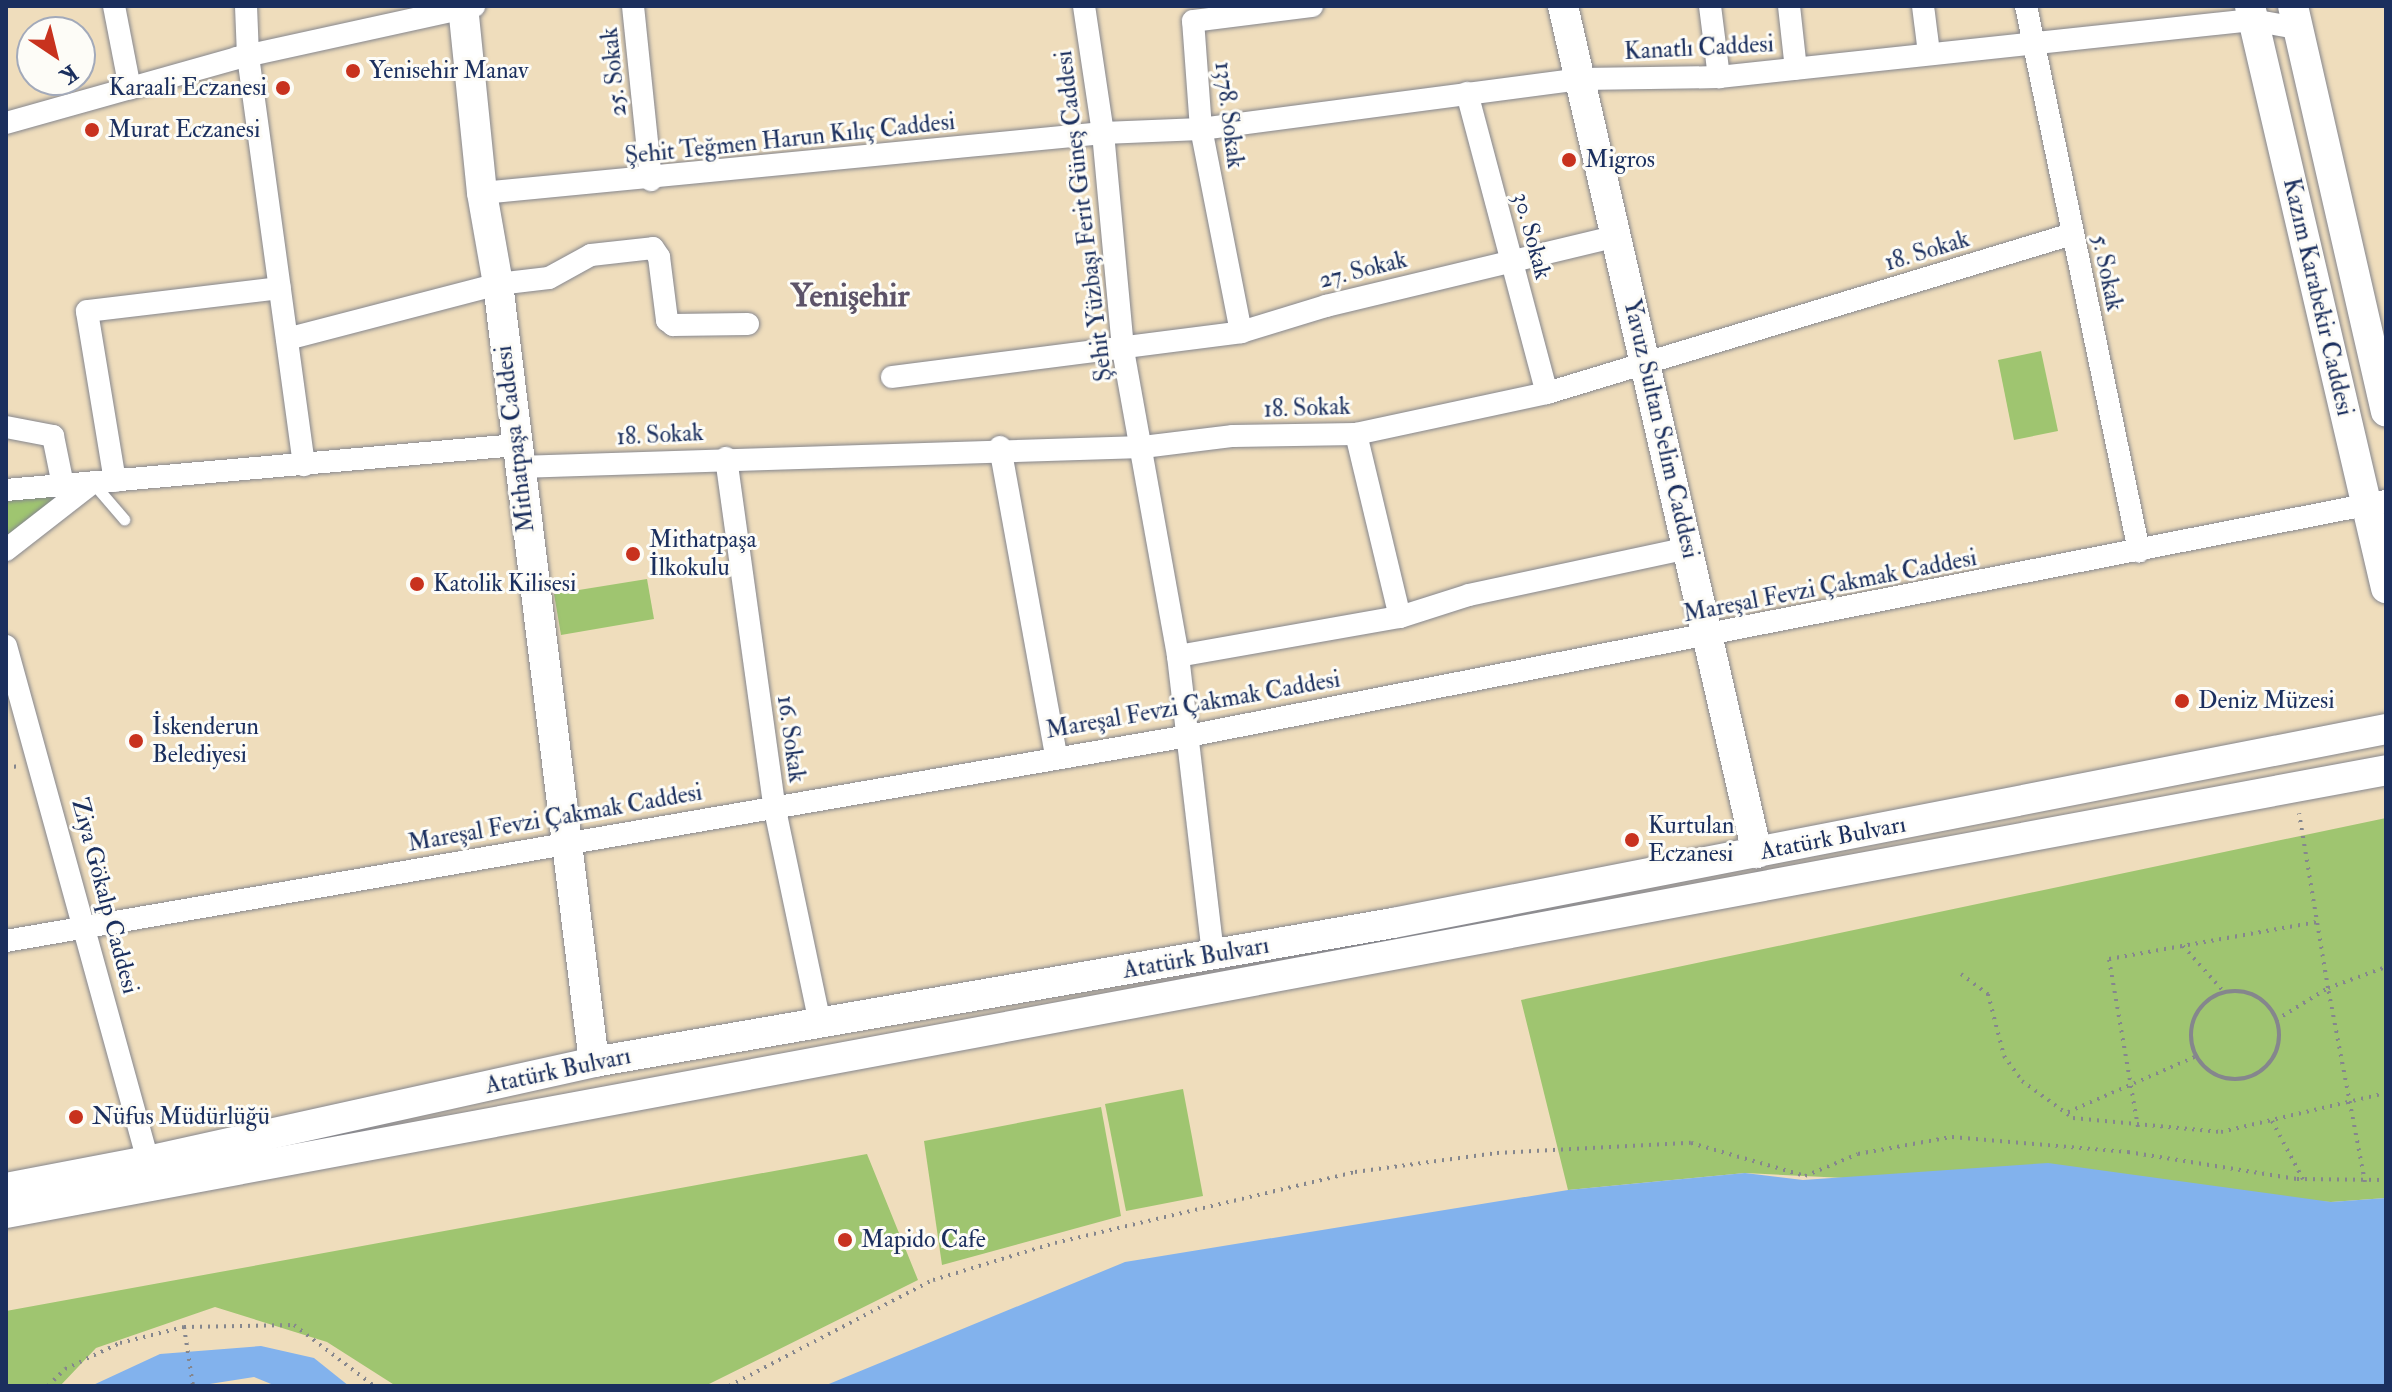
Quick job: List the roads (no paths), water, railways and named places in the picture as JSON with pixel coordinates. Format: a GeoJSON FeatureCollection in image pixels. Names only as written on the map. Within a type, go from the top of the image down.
{"type":"FeatureCollection","features":[{"type":"Feature","properties":{"kind":"street"},"geometry":{"type":"LineString","coordinates":[[114,6],[130,88]]}},
{"type":"Feature","properties":{"kind":"street"},"geometry":{"type":"LineString","coordinates":[[246,6],[248,56],[304,465]]}},
{"type":"Feature","properties":{"kind":"street"},"geometry":{"type":"LineString","coordinates":[[6,123],[248,56],[467,6]]}},
{"type":"Feature","properties":{"kind":"street","name":"Mithatpaşa Caddesi"},"geometry":{"type":"LineString","coordinates":[[467,6],[482,193],[498,284],[563,842],[594,1062]]}},
{"type":"Feature","properties":{"kind":"street","name":"25. Sokak"},"geometry":{"type":"LineString","coordinates":[[633,6],[651,180]]}},
{"type":"Feature","properties":{"kind":"street","name":"Şehit Yüzbaşı Ferit Güneş Caddesi"},"geometry":{"type":"LineString","coordinates":[[1084,6],[1103,133],[1123,350],[1143,447],[1178,656],[1205,919],[1213,955]]}},
{"type":"Feature","properties":{"kind":"street","name":"1378. Sokak"},"geometry":{"type":"LineString","coordinates":[[1241,332],[1201,129],[1193,21],[1312,6]]}},
{"type":"Feature","properties":{"kind":"street","name":"Yavuz Sultan Selim Caddesi"},"geometry":{"type":"LineString","coordinates":[[1563,6],[1757,853]]}},
{"type":"Feature","properties":{"kind":"street"},"geometry":{"type":"LineString","coordinates":[[1710,6],[1719,77]]}},
{"type":"Feature","properties":{"kind":"street"},"geometry":{"type":"LineString","coordinates":[[1789,6],[1796,69]]}},
{"type":"Feature","properties":{"kind":"street"},"geometry":{"type":"LineString","coordinates":[[1923,6],[1929,53]]}},
{"type":"Feature","properties":{"kind":"street","name":"5. Sokak"},"geometry":{"type":"LineString","coordinates":[[2026,6],[2139,551]]}},
{"type":"Feature","properties":{"kind":"street","name":"Kanatlı Caddesi"},"geometry":{"type":"LineString","coordinates":[[1103,133],[1201,129],[1582,79],[1719,77],[1796,69],[2251,13],[2295,17]]}},
{"type":"Feature","properties":{"kind":"street","name":"Kazım Karabekir Caddesi"},"geometry":{"type":"LineString","coordinates":[[2251,13],[2376,503],[2386,588]]}},
{"type":"Feature","properties":{"kind":"street","name":"Kazım Karabekir Caddesi"},"geometry":{"type":"LineString","coordinates":[[2295,17],[2386,411]]}},
{"type":"Feature","properties":{"kind":"street","name":"30. Sokak"},"geometry":{"type":"LineString","coordinates":[[1467,93],[1547,393]]}},
{"type":"Feature","properties":{"kind":"street","name":"Şehit Teğmen Harun Kılıç Caddesi"},"geometry":{"type":"LineString","coordinates":[[482,193],[651,180],[1103,133]]}},
{"type":"Feature","properties":{"kind":"street","name":"18. Sokak"},"geometry":{"type":"LineString","coordinates":[[6,490],[304,465],[517,456],[726,458],[1000,447],[1143,447],[1233,436],[1356,434],[1547,393],[2072,234]]}},
{"type":"Feature","properties":{"kind":"street","name":"27. Sokak"},"geometry":{"type":"LineString","coordinates":[[892,377],[1123,350],[1241,332],[1511,259],[1617,236]]}},
{"type":"Feature","properties":{"kind":"street"},"geometry":{"type":"LineString","coordinates":[[287,339],[498,284],[549,278],[591,255],[653,248],[659,257],[667,320],[673,325],[748,324]]}},
{"type":"Feature","properties":{"kind":"street"},"geometry":{"type":"LineString","coordinates":[[6,550],[104,482],[87,311],[280,288]]}},
{"type":"Feature","properties":{"kind":"street"},"geometry":{"type":"LineString","coordinates":[[6,427],[53,436],[63,485]]}},
{"type":"Feature","properties":{"kind":"street"},"geometry":{"type":"LineString","coordinates":[[1356,434],[1400,617]]}},
{"type":"Feature","properties":{"kind":"street"},"geometry":{"type":"LineString","coordinates":[[1000,447],[1056,755]]}},
{"type":"Feature","properties":{"kind":"street","name":"16. Sokak"},"geometry":{"type":"LineString","coordinates":[[726,458],[774,805],[820,1023]]}},
{"type":"Feature","properties":{"kind":"street","name":"Mareşal Fevzi Çakmak Caddesi"},"geometry":{"type":"LineString","coordinates":[[6,941],[88,931],[563,842],[1056,755],[1188,736],[1708,637],[2376,503]]}},
{"type":"Feature","properties":{"kind":"street"},"geometry":{"type":"LineString","coordinates":[[1178,656],[1400,617],[1469,595],[1688,548]]}},
{"type":"Feature","properties":{"kind":"street","name":"Ziya Gökalp Caddesi"},"geometry":{"type":"LineString","coordinates":[[6,646],[88,931],[148,1161]]}},
{"type":"Feature","properties":{"kind":"street","name":"Atatürk Bulvarı"},"geometry":{"type":"LineString","coordinates":[[6,1188],[148,1161],[594,1062],[1213,955],[1757,853],[2386,729]]}},
{"type":"Feature","properties":{"kind":"street","name":"Atatürk Bulvarı"},"geometry":{"type":"LineString","coordinates":[[6,1213],[2386,770]]}},
{"type":"Feature","properties":{"kind":"lane"},"geometry":{"type":"LineString","coordinates":[[104,482],[124,519]]}},
{"type":"Feature","properties":{"kind":"water"},"geometry":{"type":"Polygon","coordinates":[[[2048,1163],[2331,1202],[2386,1198],[2386,1386],[824,1386],[1125,1262],[1568,1190],[1745,1173],[1803,1180],[2048,1163]]]}},
{"type":"Feature","properties":{"kind":"water"},"geometry":{"type":"Polygon","coordinates":[[[261,1346],[314,1358],[349,1386],[276,1386],[254,1377],[197,1386],[91,1386],[160,1354],[261,1346]]]}},
{"type":"Feature","properties":{"kind":"place","name":"Yenisehir Manav"},"geometry":{"type":"Point","coordinates":[353,71]}},
{"type":"Feature","properties":{"kind":"place","name":"Karaali Eczanesi"},"geometry":{"type":"Point","coordinates":[283,88]}},
{"type":"Feature","properties":{"kind":"place","name":"Murat Eczanesi"},"geometry":{"type":"Point","coordinates":[92,130]}},
{"type":"Feature","properties":{"kind":"place","name":"Migros"},"geometry":{"type":"Point","coordinates":[1569,160]}},
{"type":"Feature","properties":{"kind":"place","name":"Mithatpaşa İlkokulu"},"geometry":{"type":"Point","coordinates":[633,554]}},
{"type":"Feature","properties":{"kind":"place","name":"Katolik Kilisesi"},"geometry":{"type":"Point","coordinates":[417,584]}},
{"type":"Feature","properties":{"kind":"place","name":"Deniz Müzesi"},"geometry":{"type":"Point","coordinates":[2182,701]}},
{"type":"Feature","properties":{"kind":"place","name":"İskenderun Belediyesi"},"geometry":{"type":"Point","coordinates":[136,741]}},
{"type":"Feature","properties":{"kind":"place","name":"Kurtulan Eczanesi"},"geometry":{"type":"Point","coordinates":[1632,840]}},
{"type":"Feature","properties":{"kind":"place","name":"Nüfus Müdürlüğü"},"geometry":{"type":"Point","coordinates":[76,1117]}},
{"type":"Feature","properties":{"kind":"place","name":"Mapido Cafe"},"geometry":{"type":"Point","coordinates":[845,1240]}},
{"type":"Feature","properties":{"kind":"district","name":"Yenişehir"},"geometry":{"type":"Point","coordinates":[850,296]}}]}
